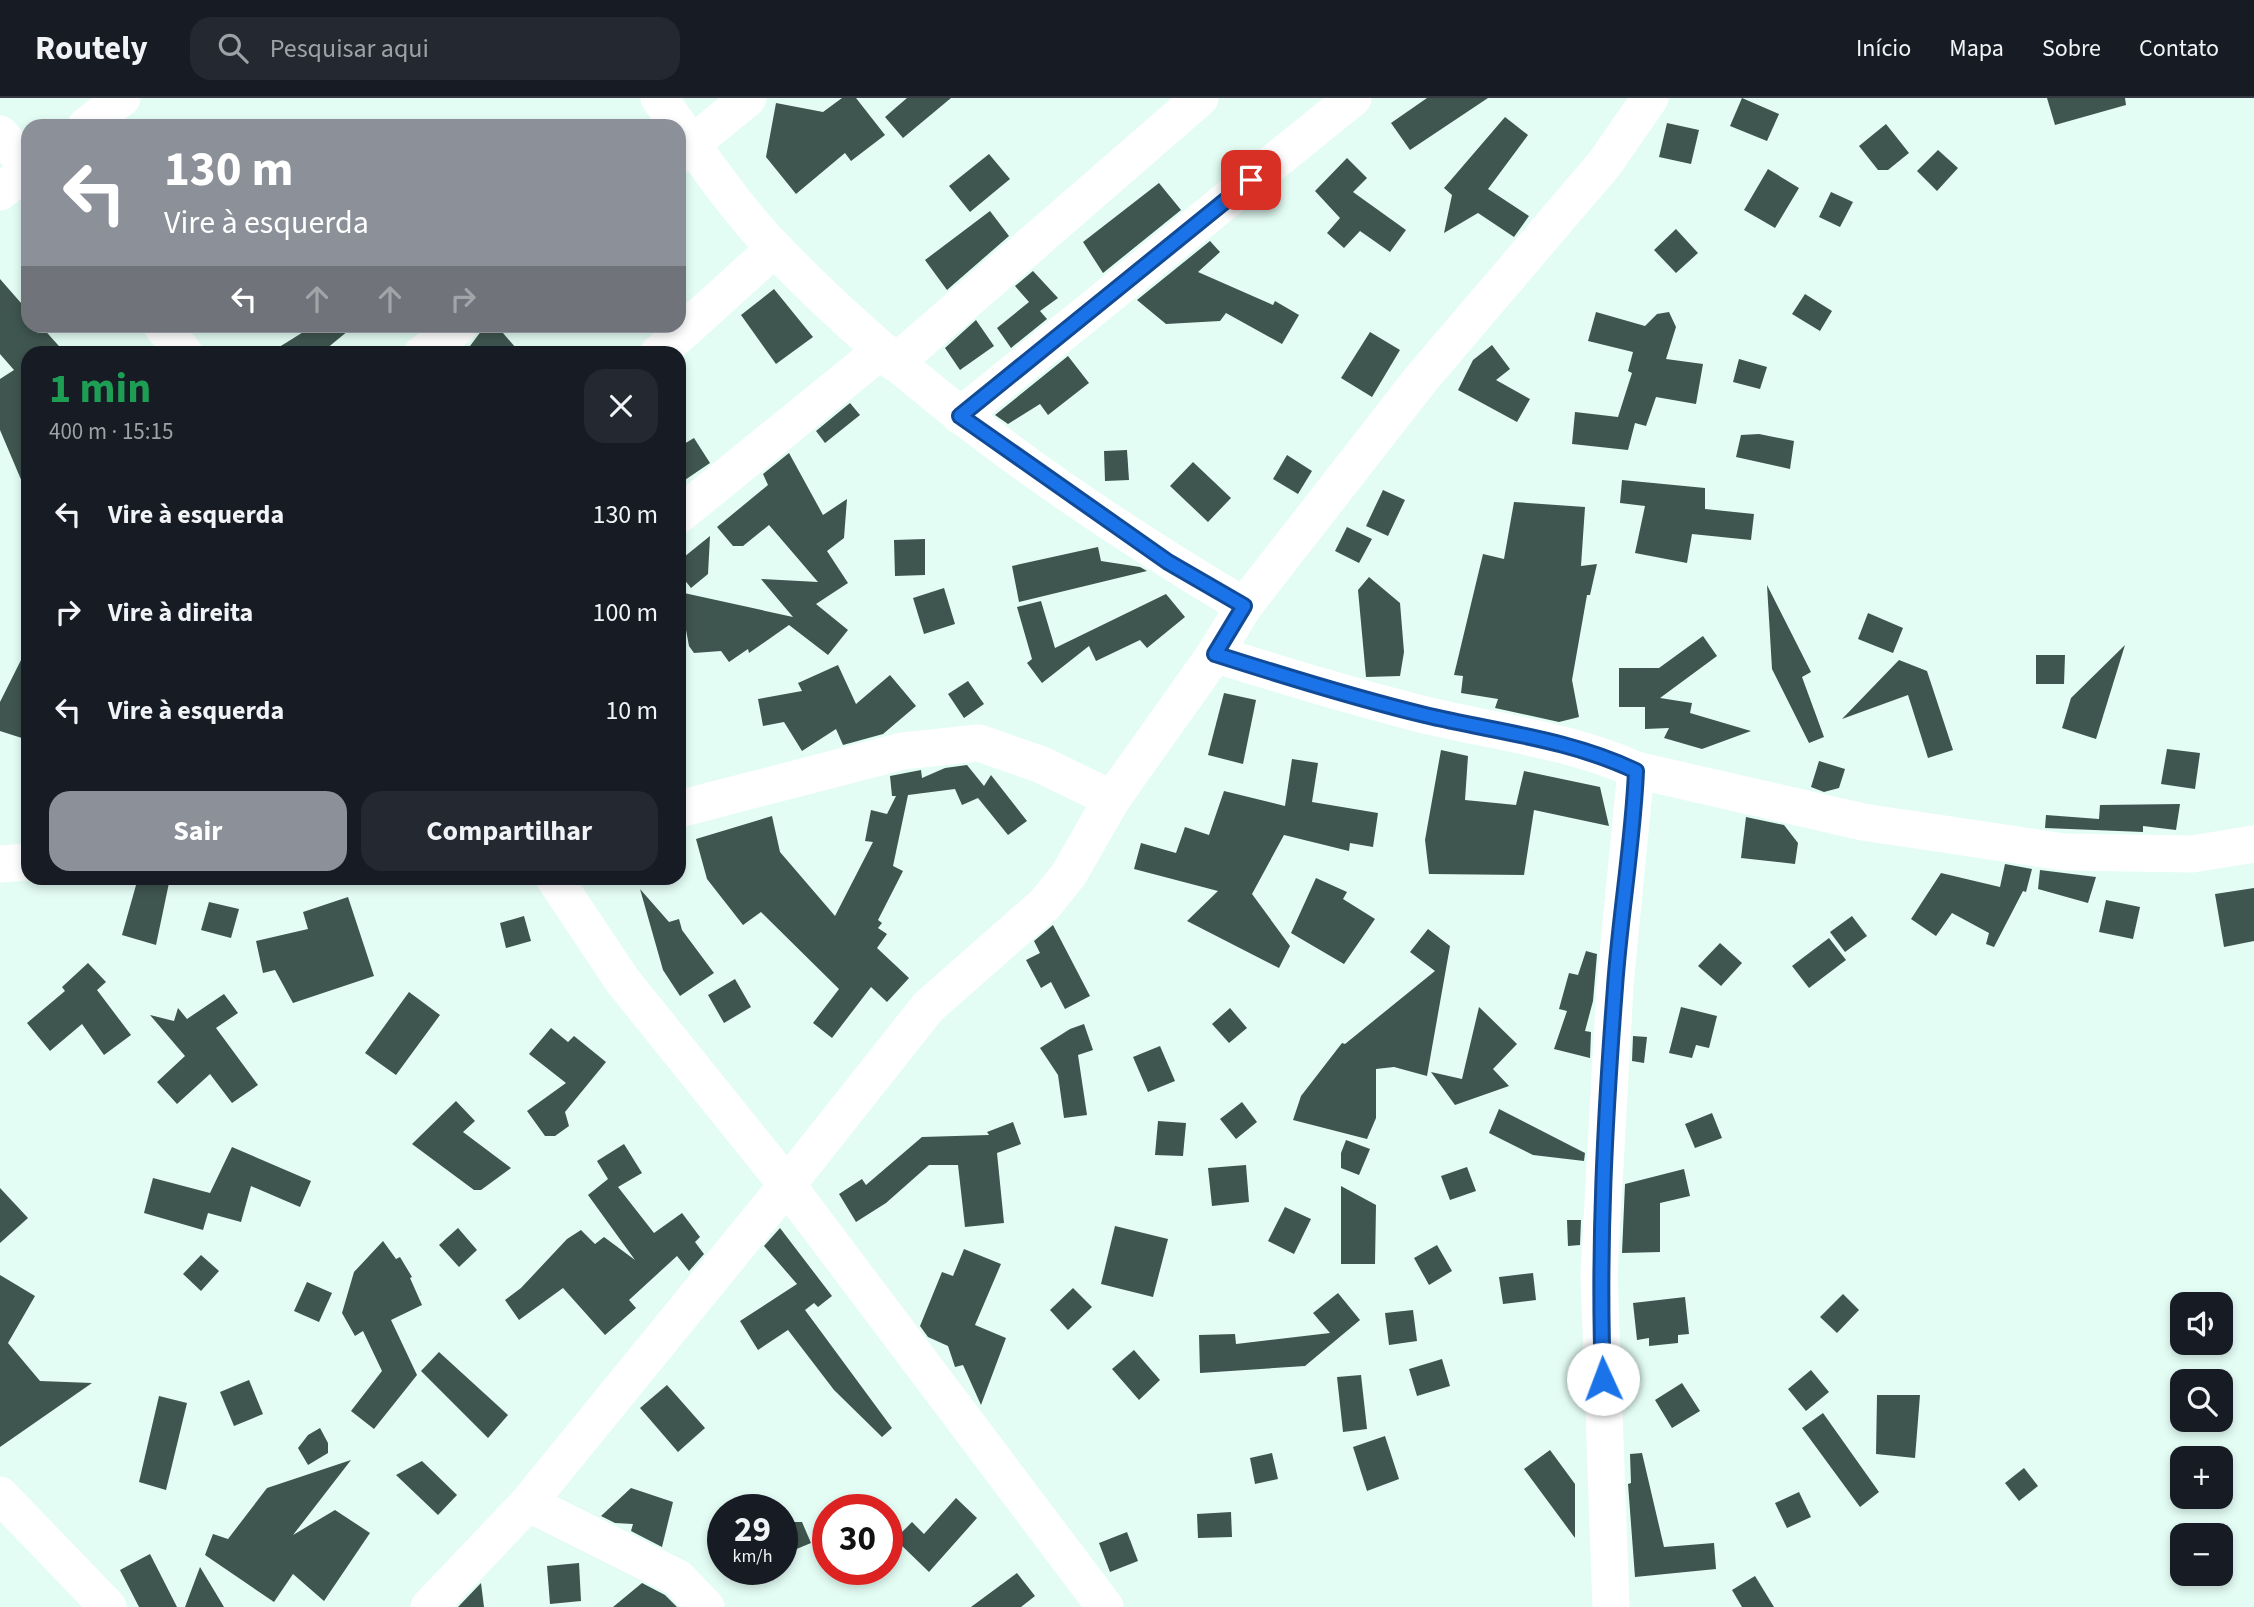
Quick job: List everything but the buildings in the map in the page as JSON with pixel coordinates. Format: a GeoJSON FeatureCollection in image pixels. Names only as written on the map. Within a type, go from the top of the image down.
{"type":"FeatureCollection","features":[{"type":"Feature","properties":{"kind":"street"},"geometry":{"type":"LineString","coordinates":[[95,119],[122,98]]}},
{"type":"Feature","properties":{"kind":"street"},"geometry":{"type":"LineString","coordinates":[[659,98],[670,119]]}},
{"type":"Feature","properties":{"kind":"street"},"geometry":{"type":"LineString","coordinates":[[748,98],[686,149],[774,248],[888,357],[960,416],[1168,562],[1244,606]]}},
{"type":"Feature","properties":{"kind":"street"},"geometry":{"type":"LineString","coordinates":[[686,510],[888,357],[1199,98]]}},
{"type":"Feature","properties":{"kind":"street"},"geometry":{"type":"LineString","coordinates":[[960,416],[1353,98]]}},
{"type":"Feature","properties":{"kind":"street"},"geometry":{"type":"LineString","coordinates":[[429,1607],[527,1503],[787,1185],[928,1007],[1045,904],[1069,874],[1112,799],[1215,654],[1244,606],[1421,379],[1605,163],[1650,98]]}},
{"type":"Feature","properties":{"kind":"street"},"geometry":{"type":"LineString","coordinates":[[0,134],[20,179]]}},
{"type":"Feature","properties":{"kind":"street"},"geometry":{"type":"LineString","coordinates":[[686,328],[774,248]]}},
{"type":"Feature","properties":{"kind":"street"},"geometry":{"type":"LineString","coordinates":[[432,346],[449,333]]}},
{"type":"Feature","properties":{"kind":"street"},"geometry":{"type":"LineString","coordinates":[[667,346],[681,333]]}},
{"type":"Feature","properties":{"kind":"street"},"geometry":{"type":"LineString","coordinates":[[1215,654],[1426,715],[1560,744],[1608,758],[1636,771],[1863,822],[2064,852],[2192,854],[2254,844]]}},
{"type":"Feature","properties":{"kind":"street"},"geometry":{"type":"LineString","coordinates":[[686,807],[903,751],[979,743],[1042,765],[1112,799]]}},
{"type":"Feature","properties":{"kind":"street"},"geometry":{"type":"LineString","coordinates":[[1611,1607],[1599,1274],[1615,985],[1636,771]]}},
{"type":"Feature","properties":{"kind":"street"},"geometry":{"type":"LineString","coordinates":[[0,864],[21,862]]}},
{"type":"Feature","properties":{"kind":"street"},"geometry":{"type":"LineString","coordinates":[[559,885],[622,980],[787,1185],[1105,1607]]}},
{"type":"Feature","properties":{"kind":"street"},"geometry":{"type":"LineString","coordinates":[[0,1495],[108,1607]]}},
{"type":"Feature","properties":{"kind":"street"},"geometry":{"type":"LineString","coordinates":[[527,1503],[678,1578],[706,1607]]}},
{"type":"Feature","properties":{"kind":"route"},"geometry":{"type":"LineString","coordinates":[[1251,180],[960,416],[1168,562],[1244,606],[1215,654],[1426,715],[1536,737],[1608,758],[1636,771],[1615,985],[1599,1274],[1603,1379]]}}]}
